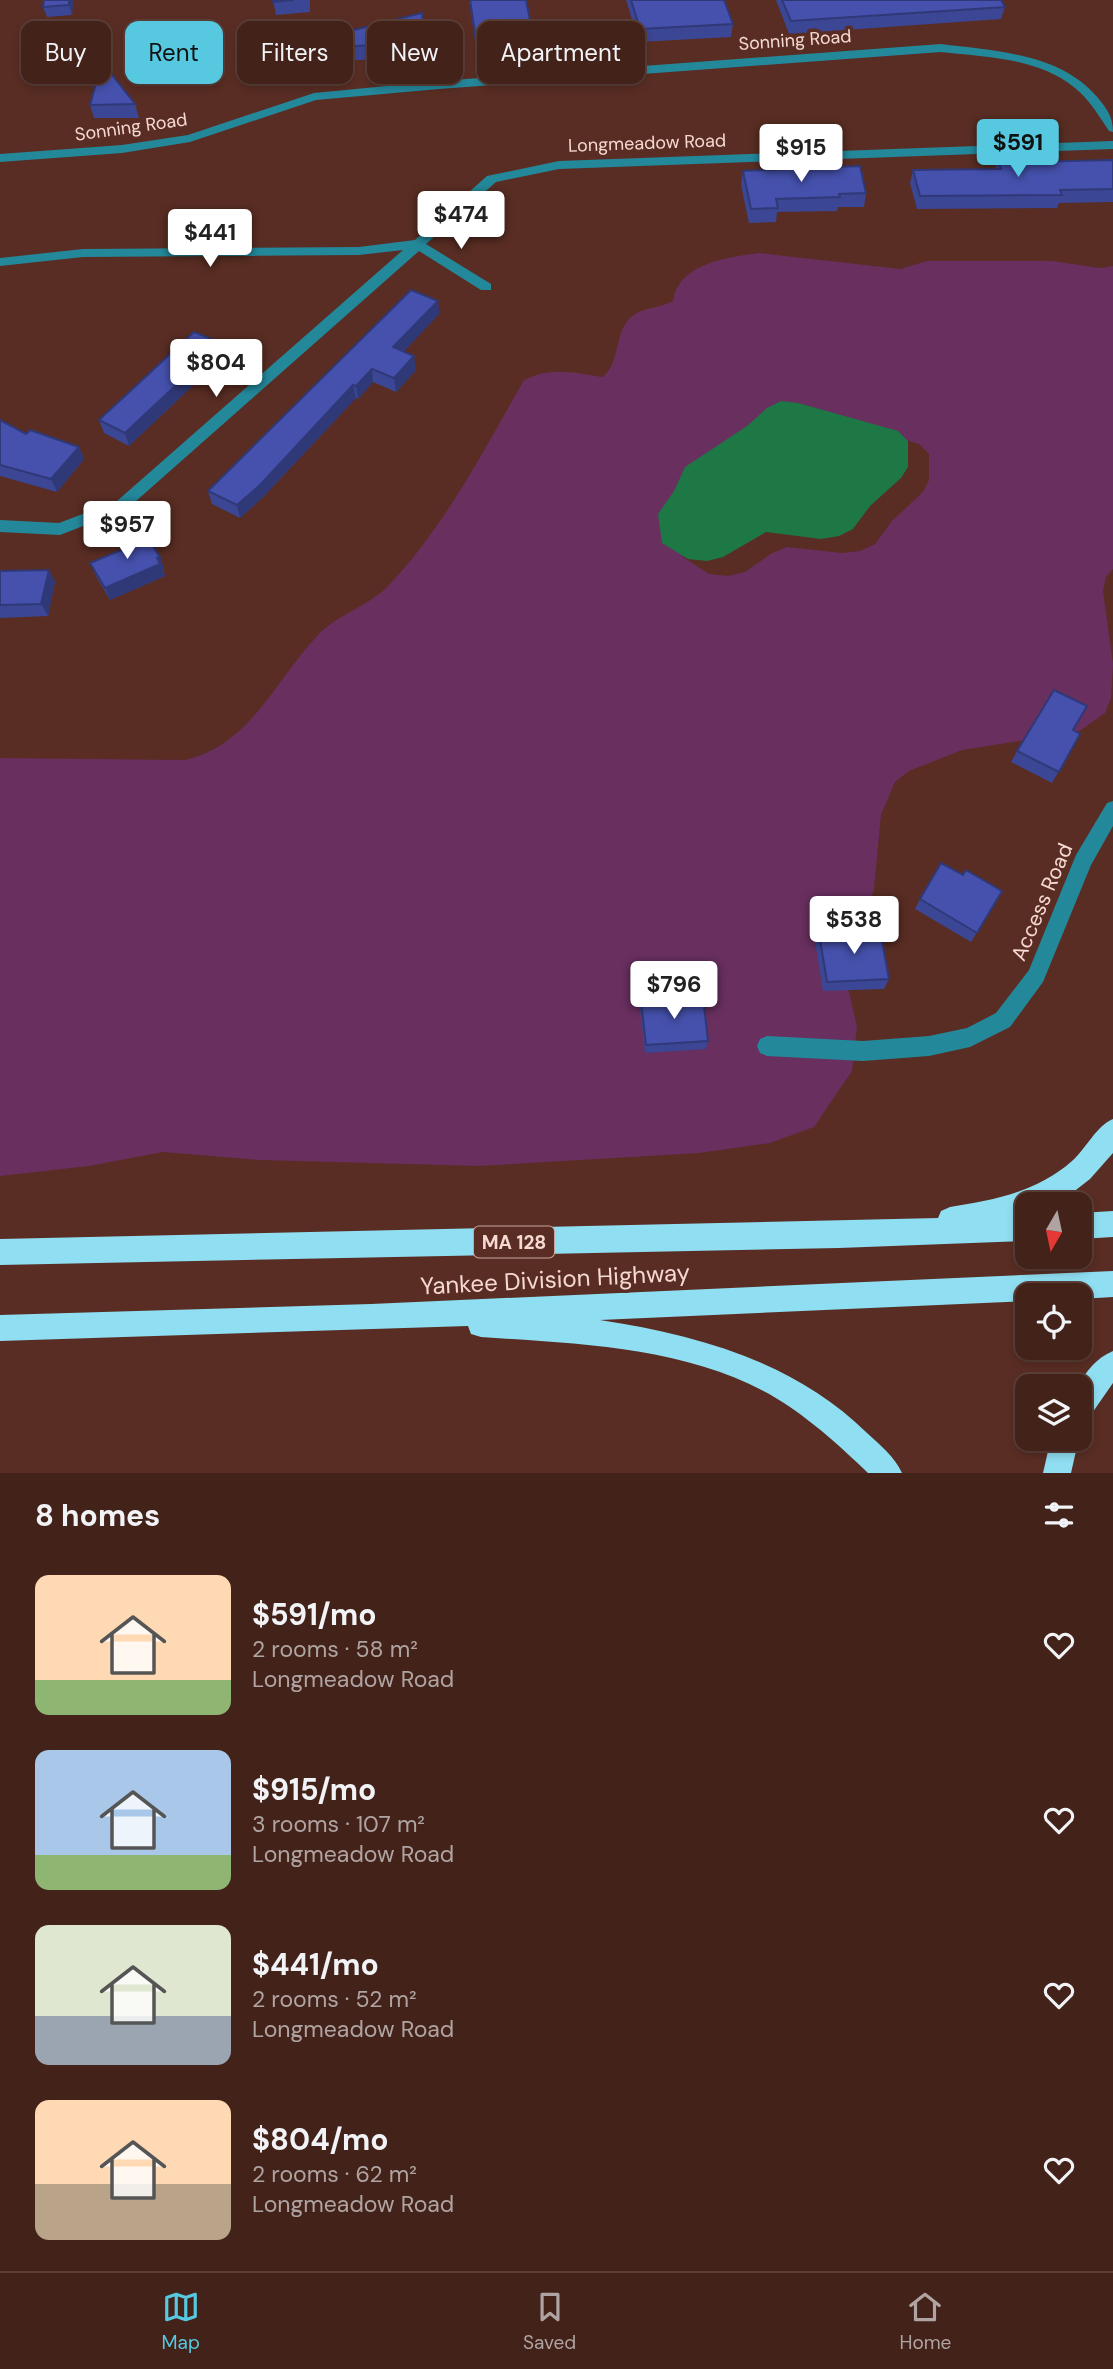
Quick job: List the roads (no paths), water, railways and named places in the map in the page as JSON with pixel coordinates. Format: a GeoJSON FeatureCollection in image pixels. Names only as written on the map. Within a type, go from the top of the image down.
{"type":"FeatureCollection","features":[{"type":"Feature","properties":{"kind":"highway"},"geometry":{"type":"LineString","coordinates":[[839,1235],[969,1217],[1025,1203],[1060,1188],[1086,1169],[1113,1131]]}},
{"type":"Feature","properties":{"kind":"highway"},"geometry":{"type":"LineString","coordinates":[[1092,1225],[1113,1224]]}},
{"type":"Feature","properties":{"kind":"highway","name":"Yankee Division Highway"},"geometry":{"type":"LineString","coordinates":[[0,1252],[839,1235],[1015,1228]]}},
{"type":"Feature","properties":{"kind":"highway","name":"Yankee Division Highway"},"geometry":{"type":"LineString","coordinates":[[0,1328],[371,1317],[1113,1284]]}},
{"type":"Feature","properties":{"kind":"highway"},"geometry":{"type":"LineString","coordinates":[[371,1317],[574,1329],[646,1339],[713,1354],[769,1378],[826,1413],[888,1473]]}},
{"type":"Feature","properties":{"kind":"highway"},"geometry":{"type":"LineString","coordinates":[[1092,1387],[1113,1365]]}},
{"type":"Feature","properties":{"kind":"highway"},"geometry":{"type":"LineString","coordinates":[[1057,1473],[1062,1451]]}},
{"type":"Feature","properties":{"kind":"street","name":"Sonning Road"},"geometry":{"type":"LineString","coordinates":[[0,158],[122,149],[190,138],[314,97],[439,85],[941,48],[1002,56],[1050,68],[1078,85],[1113,128]]}},
{"type":"Feature","properties":{"kind":"street","name":"Longmeadow Road"},"geometry":{"type":"LineString","coordinates":[[0,526],[60,529],[122,505],[492,179],[559,165],[1113,145]]}},
{"type":"Feature","properties":{"kind":"street"},"geometry":{"type":"LineString","coordinates":[[0,262],[83,253],[359,251],[417,244],[486,287]]}},
{"type":"Feature","properties":{"kind":"street","name":"Access Road"},"geometry":{"type":"LineString","coordinates":[[767,1046],[863,1051],[929,1046],[970,1037],[1003,1020],[1036,976],[1083,862],[1113,809]]}}]}
